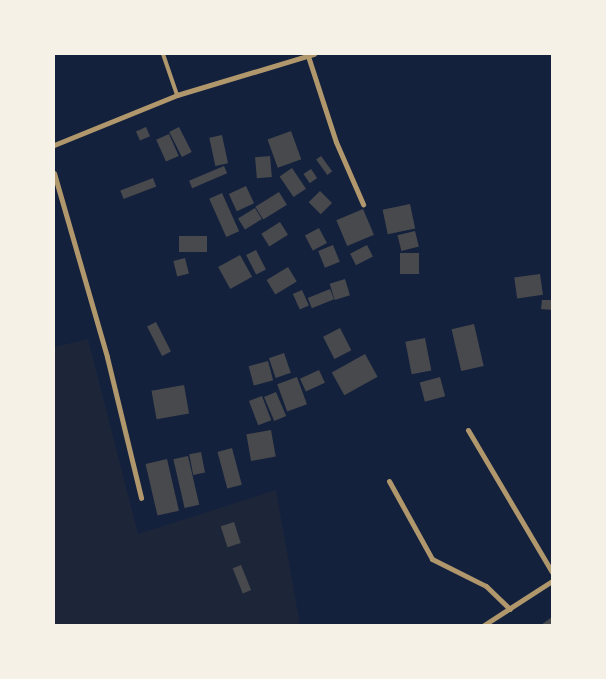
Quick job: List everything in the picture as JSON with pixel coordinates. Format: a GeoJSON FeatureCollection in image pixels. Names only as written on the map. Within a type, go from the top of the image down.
{"type":"FeatureCollection","features":[{"type":"Feature","properties":{"kind":"street"},"geometry":{"type":"LineString","coordinates":[[54,145],[177,95],[311,55],[336,142],[363,204]]}},
{"type":"Feature","properties":{"kind":"street"},"geometry":{"type":"LineString","coordinates":[[54,173],[107,357],[141,498]]}},
{"type":"Feature","properties":{"kind":"street"},"geometry":{"type":"LineString","coordinates":[[468,430],[552,572]]}},
{"type":"Feature","properties":{"kind":"street"},"geometry":{"type":"LineString","coordinates":[[389,482],[432,559],[486,586],[510,609]]}},
{"type":"Feature","properties":{"kind":"street"},"geometry":{"type":"LineString","coordinates":[[484,625],[552,582]]}},
{"type":"Feature","properties":{"kind":"lane"},"geometry":{"type":"LineString","coordinates":[[163,54],[177,95]]}},
{"type":"Feature","properties":{"kind":"shaded area"},"geometry":{"type":"Polygon","coordinates":[[[88,339],[138,534],[276,490],[300,625],[54,625],[54,347],[88,339]]]}},
{"type":"Feature","properties":{"kind":"building"},"geometry":{"type":"Polygon","coordinates":[[[146,127],[150,136],[140,141],[136,131],[146,127]]]}},
{"type":"Feature","properties":{"kind":"building"},"geometry":{"type":"Polygon","coordinates":[[[179,127],[192,152],[182,157],[169,132],[179,127]]]}},
{"type":"Feature","properties":{"kind":"building"},"geometry":{"type":"Polygon","coordinates":[[[291,131],[301,159],[278,168],[268,140],[291,131]]]}},
{"type":"Feature","properties":{"kind":"building"},"geometry":{"type":"Polygon","coordinates":[[[169,134],[179,156],[166,162],[156,140],[169,134]]]}},
{"type":"Feature","properties":{"kind":"building"},"geometry":{"type":"Polygon","coordinates":[[[222,135],[228,163],[215,166],[209,138],[222,135]]]}},
{"type":"Feature","properties":{"kind":"building"},"geometry":{"type":"Polygon","coordinates":[[[270,156],[272,177],[257,178],[255,157],[270,156]]]}},
{"type":"Feature","properties":{"kind":"building"},"geometry":{"type":"Polygon","coordinates":[[[321,156],[332,171],[327,175],[316,160],[321,156]]]}},
{"type":"Feature","properties":{"kind":"building"},"geometry":{"type":"Polygon","coordinates":[[[224,166],[227,173],[192,188],[189,181],[224,166]]]}},
{"type":"Feature","properties":{"kind":"building"},"geometry":{"type":"Polygon","coordinates":[[[292,168],[306,189],[294,197],[280,176],[292,168]]]}},
{"type":"Feature","properties":{"kind":"building"},"geometry":{"type":"Polygon","coordinates":[[[311,169],[317,178],[310,183],[304,174],[311,169]]]}},
{"type":"Feature","properties":{"kind":"building"},"geometry":{"type":"Polygon","coordinates":[[[153,178],[156,186],[124,199],[120,191],[153,178]]]}},
{"type":"Feature","properties":{"kind":"building"},"geometry":{"type":"Polygon","coordinates":[[[246,186],[254,203],[237,211],[229,194],[246,186]]]}},
{"type":"Feature","properties":{"kind":"building"},"geometry":{"type":"Polygon","coordinates":[[[320,191],[332,203],[321,214],[309,202],[320,191]]]}},
{"type":"Feature","properties":{"kind":"building"},"geometry":{"type":"Polygon","coordinates":[[[279,192],[287,205],[263,220],[255,207],[279,192]]]}},
{"type":"Feature","properties":{"kind":"building"},"geometry":{"type":"Polygon","coordinates":[[[222,193],[239,231],[226,237],[209,199],[222,193]]]}},
{"type":"Feature","properties":{"kind":"building"},"geometry":{"type":"Polygon","coordinates":[[[410,204],[415,228],[388,234],[383,210],[410,204]]]}},
{"type":"Feature","properties":{"kind":"building"},"geometry":{"type":"Polygon","coordinates":[[[255,208],[262,219],[245,230],[238,219],[255,208]]]}},
{"type":"Feature","properties":{"kind":"building"},"geometry":{"type":"Polygon","coordinates":[[[363,209],[374,235],[347,246],[336,220],[363,209]]]}},
{"type":"Feature","properties":{"kind":"building"},"geometry":{"type":"Polygon","coordinates":[[[280,222],[288,235],[269,246],[261,234],[280,222]]]}},
{"type":"Feature","properties":{"kind":"building"},"geometry":{"type":"Polygon","coordinates":[[[319,228],[327,243],[313,251],[305,236],[319,228]]]}},
{"type":"Feature","properties":{"kind":"building"},"geometry":{"type":"Polygon","coordinates":[[[415,231],[419,247],[401,251],[398,235],[415,231]]]}},
{"type":"Feature","properties":{"kind":"building"},"geometry":{"type":"Polygon","coordinates":[[[179,236],[207,236],[207,252],[179,252],[179,236]]]}},
{"type":"Feature","properties":{"kind":"building"},"geometry":{"type":"Polygon","coordinates":[[[333,245],[340,262],[325,268],[318,251],[333,245]]]}},
{"type":"Feature","properties":{"kind":"building"},"geometry":{"type":"Polygon","coordinates":[[[367,245],[373,257],[356,265],[350,254],[367,245]]]}},
{"type":"Feature","properties":{"kind":"building"},"geometry":{"type":"Polygon","coordinates":[[[256,250],[266,270],[256,275],[246,255],[256,250]]]}},
{"type":"Feature","properties":{"kind":"building"},"geometry":{"type":"Polygon","coordinates":[[[400,253],[419,253],[419,274],[400,274],[400,253]]]}},
{"type":"Feature","properties":{"kind":"building"},"geometry":{"type":"Polygon","coordinates":[[[240,255],[252,277],[230,289],[218,267],[240,255]]]}},
{"type":"Feature","properties":{"kind":"building"},"geometry":{"type":"Polygon","coordinates":[[[185,258],[189,274],[177,276],[173,261],[185,258]]]}},
{"type":"Feature","properties":{"kind":"building"},"geometry":{"type":"Polygon","coordinates":[[[288,267],[297,282],[275,294],[267,280],[288,267]]]}},
{"type":"Feature","properties":{"kind":"building"},"geometry":{"type":"Polygon","coordinates":[[[540,274],[543,295],[517,298],[514,278],[540,274]]]}},
{"type":"Feature","properties":{"kind":"building"},"geometry":{"type":"Polygon","coordinates":[[[345,279],[350,295],[335,300],[330,284],[345,279]]]}},
{"type":"Feature","properties":{"kind":"building"},"geometry":{"type":"Polygon","coordinates":[[[330,289],[334,299],[312,308],[308,298],[330,289]]]}},
{"type":"Feature","properties":{"kind":"building"},"geometry":{"type":"Polygon","coordinates":[[[302,290],[309,306],[300,310],[293,294],[302,290]]]}},
{"type":"Feature","properties":{"kind":"building"},"geometry":{"type":"Polygon","coordinates":[[[542,300],[552,300],[552,310],[541,309],[542,300]]]}},
{"type":"Feature","properties":{"kind":"building"},"geometry":{"type":"Polygon","coordinates":[[[156,322],[171,351],[162,356],[147,327],[156,322]]]}},
{"type":"Feature","properties":{"kind":"building"},"geometry":{"type":"Polygon","coordinates":[[[474,324],[484,366],[461,371],[452,329],[474,324]]]}},
{"type":"Feature","properties":{"kind":"building"},"geometry":{"type":"Polygon","coordinates":[[[340,328],[351,350],[334,359],[323,337],[340,328]]]}},
{"type":"Feature","properties":{"kind":"building"},"geometry":{"type":"Polygon","coordinates":[[[425,338],[431,370],[412,374],[405,342],[425,338]]]}},
{"type":"Feature","properties":{"kind":"building"},"geometry":{"type":"Polygon","coordinates":[[[284,353],[291,373],[276,378],[269,358],[284,353]]]}},
{"type":"Feature","properties":{"kind":"building"},"geometry":{"type":"Polygon","coordinates":[[[365,354],[378,377],[344,395],[332,372],[365,354]]]}},
{"type":"Feature","properties":{"kind":"building"},"geometry":{"type":"Polygon","coordinates":[[[268,361],[273,380],[254,385],[249,366],[268,361]]]}},
{"type":"Feature","properties":{"kind":"building"},"geometry":{"type":"Polygon","coordinates":[[[319,370],[325,383],[306,392],[300,379],[319,370]]]}},
{"type":"Feature","properties":{"kind":"building"},"geometry":{"type":"Polygon","coordinates":[[[297,377],[307,404],[287,411],[277,384],[297,377]]]}},
{"type":"Feature","properties":{"kind":"building"},"geometry":{"type":"Polygon","coordinates":[[[440,377],[445,396],[425,402],[420,382],[440,377]]]}},
{"type":"Feature","properties":{"kind":"building"},"geometry":{"type":"Polygon","coordinates":[[[184,385],[189,414],[157,419],[152,391],[184,385]]]}},
{"type":"Feature","properties":{"kind":"building"},"geometry":{"type":"Polygon","coordinates":[[[276,392],[286,416],[274,421],[264,397],[276,392]]]}},
{"type":"Feature","properties":{"kind":"building"},"geometry":{"type":"Polygon","coordinates":[[[262,396],[271,420],[258,425],[249,401],[262,396]]]}},
{"type":"Feature","properties":{"kind":"building"},"geometry":{"type":"Polygon","coordinates":[[[271,430],[276,457],[251,461],[246,434],[271,430]]]}},
{"type":"Feature","properties":{"kind":"building"},"geometry":{"type":"Polygon","coordinates":[[[232,448],[242,485],[227,489],[218,452],[232,448]]]}},
{"type":"Feature","properties":{"kind":"building"},"geometry":{"type":"Polygon","coordinates":[[[201,452],[205,473],[193,475],[189,454],[201,452]]]}},
{"type":"Feature","properties":{"kind":"building"},"geometry":{"type":"Polygon","coordinates":[[[188,456],[199,505],[185,508],[173,459],[188,456]]]}},
{"type":"Feature","properties":{"kind":"building"},"geometry":{"type":"Polygon","coordinates":[[[167,459],[179,511],[157,516],[146,464],[167,459]]]}},
{"type":"Feature","properties":{"kind":"building"},"geometry":{"type":"Polygon","coordinates":[[[234,522],[241,543],[227,547],[221,526],[234,522]]]}},
{"type":"Feature","properties":{"kind":"building"},"geometry":{"type":"Polygon","coordinates":[[[241,565],[251,590],[243,593],[233,568],[241,565]]]}},
{"type":"Feature","properties":{"kind":"building"},"geometry":{"type":"Polygon","coordinates":[[[552,617],[552,625],[541,625],[552,617]]]}}]}
